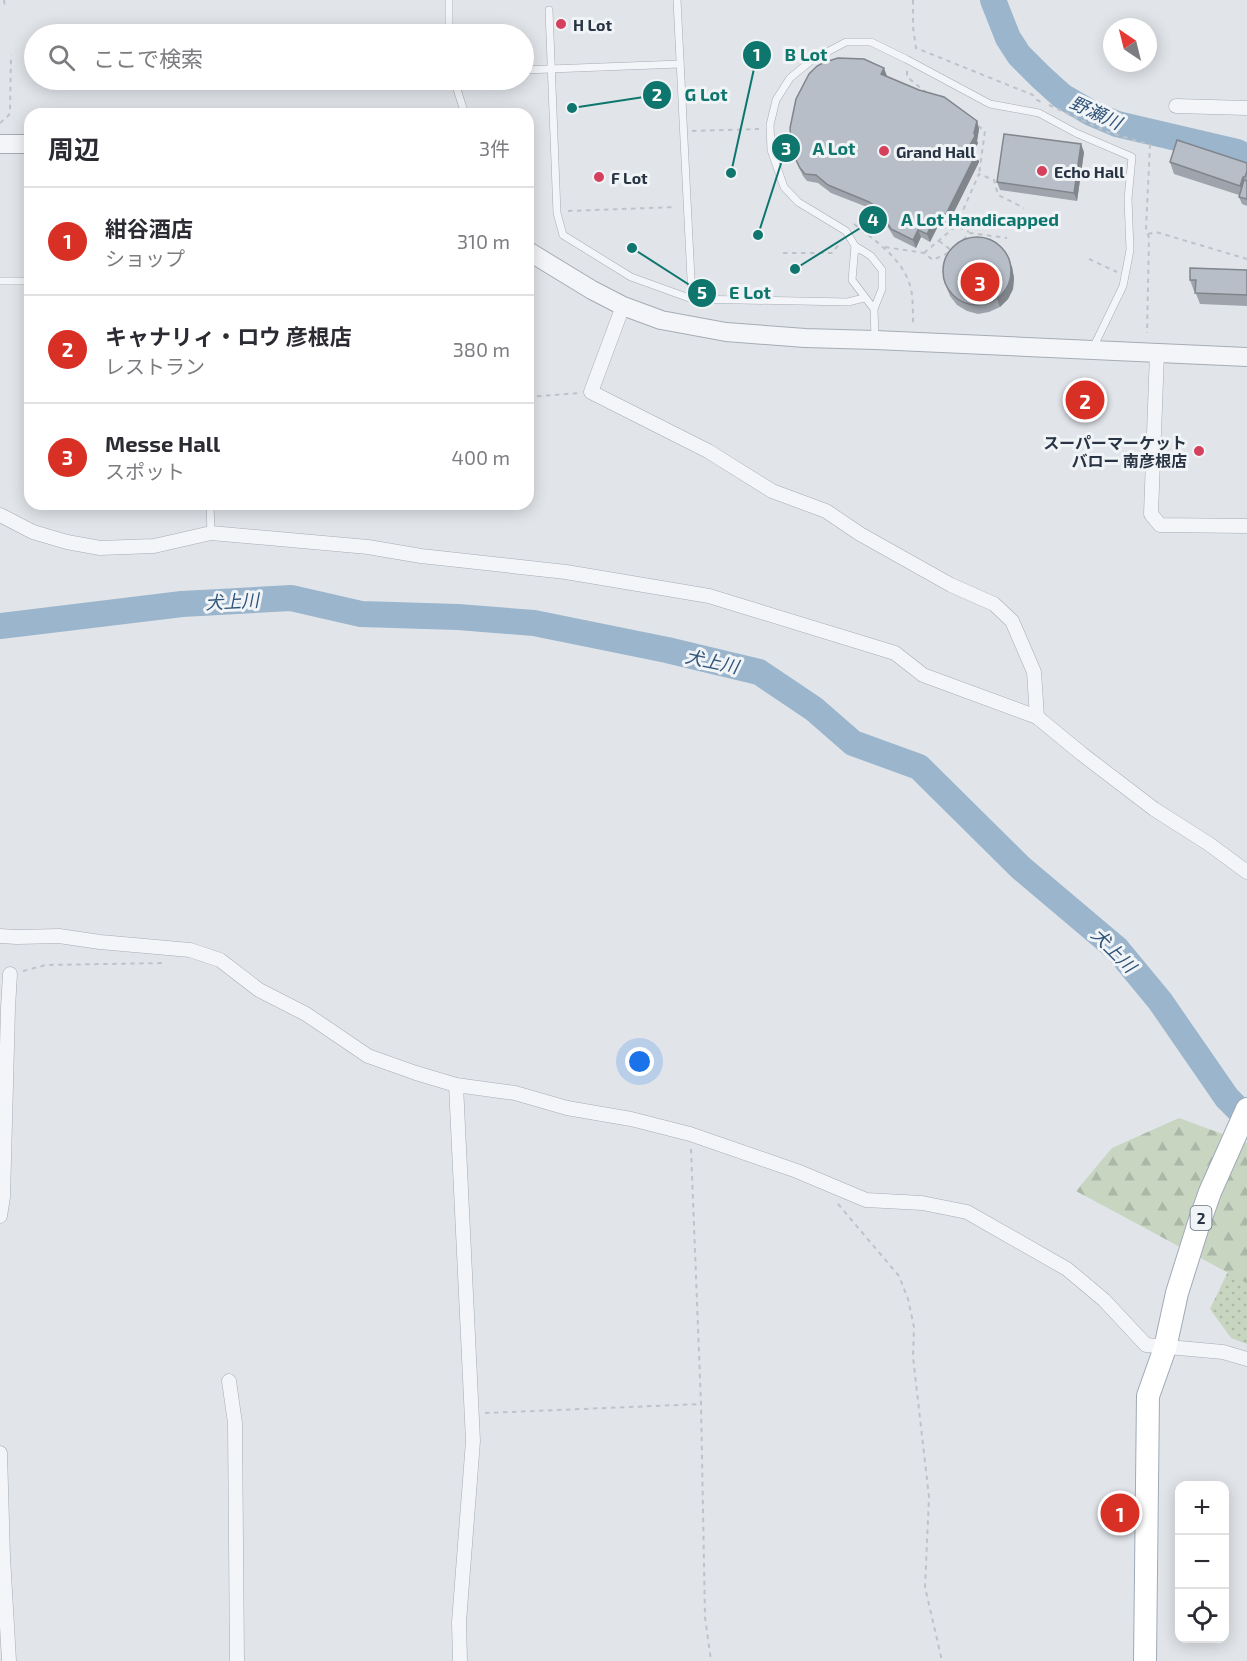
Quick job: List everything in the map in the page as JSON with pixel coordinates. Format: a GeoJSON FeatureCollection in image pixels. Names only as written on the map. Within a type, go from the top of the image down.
{"type":"FeatureCollection","features":[{"type":"Feature","properties":{"kind":"main road","name":"2"},"geometry":{"type":"LineString","coordinates":[[1145,1661],[1148,1396],[1167,1339],[1186,1261],[1198,1226],[1210,1192],[1247,1109]]}},
{"type":"Feature","properties":{"kind":"street"},"geometry":{"type":"LineString","coordinates":[[1176,106],[1247,108]]}},
{"type":"Feature","properties":{"kind":"street"},"geometry":{"type":"LineString","coordinates":[[0,144],[24,144]]}},
{"type":"Feature","properties":{"kind":"street"},"geometry":{"type":"LineString","coordinates":[[534,255],[623,306],[661,320],[726,332],[805,338],[1247,357]]}},
{"type":"Feature","properties":{"kind":"street"},"geometry":{"type":"LineString","coordinates":[[623,306],[591,392],[708,451],[772,490],[826,512],[860,534],[951,585],[994,604],[1012,621],[1034,672],[1037,717]]}},
{"type":"Feature","properties":{"kind":"street"},"geometry":{"type":"LineString","coordinates":[[1157,353],[1151,514],[1160,525],[1247,526]]}},
{"type":"Feature","properties":{"kind":"street"},"geometry":{"type":"LineString","coordinates":[[0,515],[33,532],[67,542],[100,548],[154,546],[211,534],[368,547],[421,556],[566,572],[709,596],[895,653],[923,675],[1037,717],[1154,809],[1209,844],[1247,872]]}},
{"type":"Feature","properties":{"kind":"street"},"geometry":{"type":"LineString","coordinates":[[0,936],[59,936],[190,950],[220,960],[259,990],[306,1014],[368,1056],[456,1085],[515,1093],[567,1108],[631,1119],[690,1134],[797,1171],[866,1200],[922,1203],[967,1212],[1067,1269],[1104,1300],[1146,1345],[1167,1339],[1247,1359]]}},
{"type":"Feature","properties":{"kind":"street"},"geometry":{"type":"LineString","coordinates":[[0,1216],[3,1197],[10,974]]}},
{"type":"Feature","properties":{"kind":"street"},"geometry":{"type":"LineString","coordinates":[[456,1085],[472,1414],[459,1622],[460,1661]]}},
{"type":"Feature","properties":{"kind":"street"},"geometry":{"type":"LineString","coordinates":[[229,1381],[235,1423],[237,1661]]}},
{"type":"Feature","properties":{"kind":"street"},"geometry":{"type":"LineString","coordinates":[[0,1453],[9,1661]]}},
{"type":"Feature","properties":{"kind":"lane"},"geometry":{"type":"LineString","coordinates":[[449,0],[449,24]]}},
{"type":"Feature","properties":{"kind":"lane"},"geometry":{"type":"LineString","coordinates":[[677,0],[692,299]]}},
{"type":"Feature","properties":{"kind":"lane"},"geometry":{"type":"LineString","coordinates":[[549,10],[557,213],[563,235],[631,277],[692,299],[848,302],[864,298]]}},
{"type":"Feature","properties":{"kind":"lane"},"geometry":{"type":"LineString","coordinates":[[875,340],[874,309],[882,289],[882,270],[871,256],[855,246],[846,231],[798,202],[784,187],[771,150],[770,128],[776,100],[790,78],[812,60],[846,42],[871,42],[990,104],[1039,112],[1076,132],[1132,157],[1128,199],[1130,250],[1123,286],[1092,350]]}},
{"type":"Feature","properties":{"kind":"lane"},"geometry":{"type":"LineString","coordinates":[[534,70],[680,64]]}},
{"type":"Feature","properties":{"kind":"lane"},"geometry":{"type":"LineString","coordinates":[[457,90],[463,108]]}},
{"type":"Feature","properties":{"kind":"lane"},"geometry":{"type":"LineString","coordinates":[[855,246],[852,280],[874,309]]}},
{"type":"Feature","properties":{"kind":"lane"},"geometry":{"type":"LineString","coordinates":[[0,281],[24,281]]}},
{"type":"Feature","properties":{"kind":"lane"},"geometry":{"type":"LineString","coordinates":[[210,510],[211,534]]}},
{"type":"Feature","properties":{"kind":"path"},"geometry":{"type":"LineString","coordinates":[[4,0],[5,8]]}},
{"type":"Feature","properties":{"kind":"path"},"geometry":{"type":"LineString","coordinates":[[913,0],[916,48],[1033,95],[1037,100],[1105,131],[1150,145],[1146,228],[1149,238],[1147,333]]}},
{"type":"Feature","properties":{"kind":"path"},"geometry":{"type":"LineString","coordinates":[[0,123],[9,115],[10,110],[11,56]]}},
{"type":"Feature","properties":{"kind":"path"},"geometry":{"type":"LineString","coordinates":[[906,59],[908,76],[929,95]]}},
{"type":"Feature","properties":{"kind":"path"},"geometry":{"type":"LineString","coordinates":[[924,253],[956,226],[979,174],[985,131],[977,125]]}},
{"type":"Feature","properties":{"kind":"path"},"geometry":{"type":"LineString","coordinates":[[684,131],[770,128]]}},
{"type":"Feature","properties":{"kind":"path"},"geometry":{"type":"LineString","coordinates":[[979,174],[994,180],[998,195],[1023,208]]}},
{"type":"Feature","properties":{"kind":"path"},"geometry":{"type":"LineString","coordinates":[[568,212],[675,207]]}},
{"type":"Feature","properties":{"kind":"path"},"geometry":{"type":"LineString","coordinates":[[851,221],[885,247],[904,269],[912,293],[913,323]]}},
{"type":"Feature","properties":{"kind":"path"},"geometry":{"type":"LineString","coordinates":[[956,226],[970,233],[1007,238]]}},
{"type":"Feature","properties":{"kind":"path"},"geometry":{"type":"LineString","coordinates":[[783,253],[832,253],[838,243],[861,229]]}},
{"type":"Feature","properties":{"kind":"path"},"geometry":{"type":"LineString","coordinates":[[1148,234],[1156,232],[1247,259]]}},
{"type":"Feature","properties":{"kind":"path"},"geometry":{"type":"LineString","coordinates":[[958,245],[970,233]]}},
{"type":"Feature","properties":{"kind":"path"},"geometry":{"type":"LineString","coordinates":[[885,247],[924,253],[933,260],[952,250],[939,241]]}},
{"type":"Feature","properties":{"kind":"path"},"geometry":{"type":"LineString","coordinates":[[1089,259],[1125,276]]}},
{"type":"Feature","properties":{"kind":"path"},"geometry":{"type":"LineString","coordinates":[[534,397],[591,392]]}},
{"type":"Feature","properties":{"kind":"path"},"geometry":{"type":"LineString","coordinates":[[10,974],[46,965],[166,963]]}},
{"type":"Feature","properties":{"kind":"path"},"geometry":{"type":"LineString","coordinates":[[690,1134],[701,1404],[705,1617],[711,1661]]}},
{"type":"Feature","properties":{"kind":"path"},"geometry":{"type":"LineString","coordinates":[[836,1202],[899,1276],[908,1299],[914,1327],[913,1357],[929,1497],[925,1587],[942,1661]]}},
{"type":"Feature","properties":{"kind":"path"},"geometry":{"type":"LineString","coordinates":[[472,1414],[701,1404]]}},
{"type":"Feature","properties":{"kind":"green space"},"geometry":{"type":"Polygon","coordinates":[[[1179,1118],[1247,1143],[1247,1283],[1076,1191],[1112,1148],[1179,1118]]]}},
{"type":"Feature","properties":{"kind":"green space"},"geometry":{"type":"Polygon","coordinates":[[[1247,1232],[1247,1344],[1231,1338],[1210,1309],[1247,1232]]]}},
{"type":"Feature","properties":{"kind":"building","name":"Grand Hall"},"geometry":{"type":"Polygon","coordinates":[[[838,58],[864,59],[884,68],[881,74],[919,90],[944,97],[977,121],[975,136],[967,150],[976,154],[943,220],[936,217],[927,234],[918,230],[913,240],[891,229],[878,208],[828,185],[816,175],[805,174],[800,168],[792,152],[790,128],[796,99],[809,74],[817,66],[838,58]]]}},
{"type":"Feature","properties":{"kind":"building","name":"Echo Hall"},"geometry":{"type":"Polygon","coordinates":[[[1004,134],[1081,144],[1074,193],[997,182],[1004,134]]]}},
{"type":"Feature","properties":{"kind":"building"},"geometry":{"type":"Polygon","coordinates":[[[1177,140],[1247,163],[1247,171],[1240,186],[1170,162],[1177,140]]]}},
{"type":"Feature","properties":{"kind":"building"},"geometry":{"type":"Polygon","coordinates":[[[1244,180],[1247,181],[1247,199],[1239,197],[1244,180]]]}},
{"type":"Feature","properties":{"kind":"building"},"geometry":{"type":"Polygon","coordinates":[[[984,237],[996,243],[1005,252],[1011,264],[1009,284],[1001,295],[984,305],[970,305],[953,295],[945,284],[943,264],[953,247],[964,239],[984,237]]]}},
{"type":"Feature","properties":{"kind":"building"},"geometry":{"type":"Polygon","coordinates":[[[1190,268],[1247,270],[1247,295],[1195,293],[1196,280],[1190,280],[1190,268]]]}},
{"type":"Feature","properties":{"kind":"waterway","name":"野瀬川"},"geometry":{"type":"LineString","coordinates":[[993,0],[1008,38],[1019,55],[1062,96],[1091,113],[1117,124],[1237,152],[1247,157]]}},
{"type":"Feature","properties":{"kind":"waterway","name":"犬上川"},"geometry":{"type":"LineString","coordinates":[[0,626],[182,604],[291,598],[361,614],[458,617],[534,623],[667,650],[759,672],[814,709],[853,743],[919,767],[1021,868],[1117,949],[1160,1001],[1227,1098],[1247,1118]]}},
{"type":"Feature","properties":{"kind":"waterway"},"geometry":{"type":"LineString","coordinates":[[1227,1098],[1244,1101]]}},
{"type":"Feature","properties":{"kind":"place","name":"H Lot"},"geometry":{"type":"Point","coordinates":[561,24]}},
{"type":"Feature","properties":{"kind":"place","name":"G Lot"},"geometry":{"type":"Point","coordinates":[572,108]}},
{"type":"Feature","properties":{"kind":"place","name":"Grand Hall"},"geometry":{"type":"Point","coordinates":[884,151]}},
{"type":"Feature","properties":{"kind":"place","name":"Echo Hall"},"geometry":{"type":"Point","coordinates":[1042,171]}},
{"type":"Feature","properties":{"kind":"place","name":"B Lot"},"geometry":{"type":"Point","coordinates":[731,173]}},
{"type":"Feature","properties":{"kind":"place","name":"F Lot"},"geometry":{"type":"Point","coordinates":[599,177]}},
{"type":"Feature","properties":{"kind":"place","name":"A Lot"},"geometry":{"type":"Point","coordinates":[758,235]}},
{"type":"Feature","properties":{"kind":"place","name":"E Lot"},"geometry":{"type":"Point","coordinates":[632,248]}},
{"type":"Feature","properties":{"kind":"place","name":"A Lot Handicapped"},"geometry":{"type":"Point","coordinates":[795,269]}},
{"type":"Feature","properties":{"kind":"place","name":"Messe Hall"},"geometry":{"type":"Point","coordinates":[980,282]}},
{"type":"Feature","properties":{"kind":"place","name":"キャナリィ・ロウ 彦根店"},"geometry":{"type":"Point","coordinates":[1085,400]}},
{"type":"Feature","properties":{"kind":"place","name":"スーパーマーケット バロー 南彦根店"},"geometry":{"type":"Point","coordinates":[1199,451]}},
{"type":"Feature","properties":{"kind":"place","name":"紺谷酒店"},"geometry":{"type":"Point","coordinates":[1120,1513]}}]}
